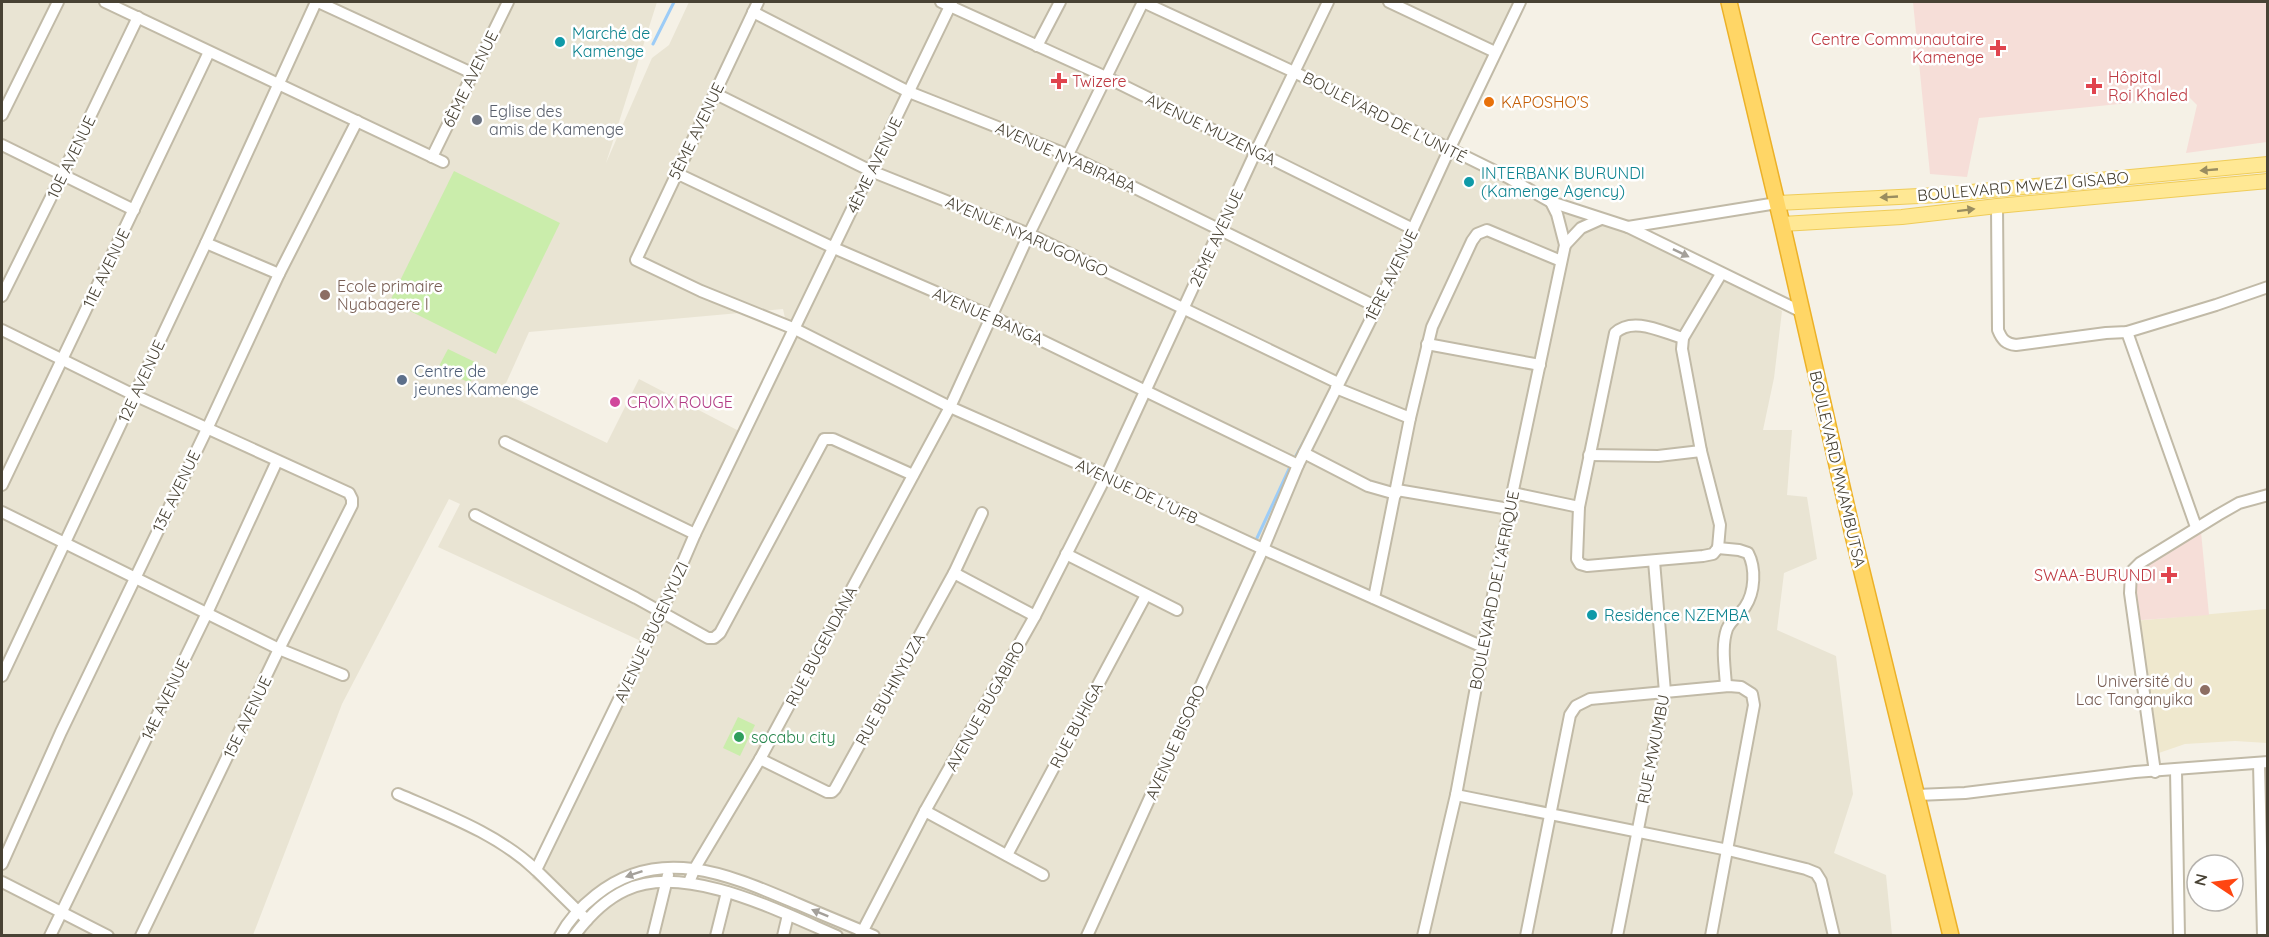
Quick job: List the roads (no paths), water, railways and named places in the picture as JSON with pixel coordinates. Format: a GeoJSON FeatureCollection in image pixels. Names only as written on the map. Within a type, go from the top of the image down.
{"type":"FeatureCollection","features":[{"type":"Feature","properties":{"kind":"highway","name":"BOULEVARD MWAMBUTSA"},"geometry":{"type":"LineString","coordinates":[[1729,2],[1951,936]]}},
{"type":"Feature","properties":{"kind":"main road","name":"BOULEVARD MWEZI GISABO"},"geometry":{"type":"LineString","coordinates":[[1778,203],[1939,195],[2268,164]]}},
{"type":"Feature","properties":{"kind":"main road"},"geometry":{"type":"LineString","coordinates":[[2181,172],[2183,189]]}},
{"type":"Feature","properties":{"kind":"main road","name":"BOULEVARD MWEZI GISABO"},"geometry":{"type":"LineString","coordinates":[[1782,224],[1902,217],[2268,181]]}},
{"type":"Feature","properties":{"kind":"street"},"geometry":{"type":"LineString","coordinates":[[2,115],[58,2]]}},
{"type":"Feature","properties":{"kind":"street"},"geometry":{"type":"LineString","coordinates":[[105,2],[123,5],[138,17],[209,52],[443,162]]}},
{"type":"Feature","properties":{"kind":"street"},"geometry":{"type":"LineString","coordinates":[[317,2],[472,73]]}},
{"type":"Feature","properties":{"kind":"street","name":"12E AVENUE"},"geometry":{"type":"LineString","coordinates":[[2,676],[317,2]]}},
{"type":"Feature","properties":{"kind":"street","name":"6ÈME AVENUE"},"geometry":{"type":"LineString","coordinates":[[432,157],[508,2]]}},
{"type":"Feature","properties":{"kind":"street","name":"5ÈME AVENUE"},"geometry":{"type":"LineString","coordinates":[[636,260],[675,173],[758,2]]}},
{"type":"Feature","properties":{"kind":"street"},"geometry":{"type":"LineString","coordinates":[[1038,46],[1060,2]]}},
{"type":"Feature","properties":{"kind":"street","name":"BOULEVARD DE L'UNITÉ"},"geometry":{"type":"LineString","coordinates":[[1143,2],[1294,72],[1507,177],[1551,202],[1628,227],[1802,312]]}},
{"type":"Feature","properties":{"kind":"street","name":"RUE BUGENDANA"},"geometry":{"type":"LineString","coordinates":[[689,882],[760,759],[950,407],[1029,234],[1143,2]]}},
{"type":"Feature","properties":{"kind":"street","name":"2ÈME AVENUE"},"geometry":{"type":"LineString","coordinates":[[1106,476],[1256,151],[1328,2]]}},
{"type":"Feature","properties":{"kind":"street"},"geometry":{"type":"LineString","coordinates":[[1389,2],[1495,52]]}},
{"type":"Feature","properties":{"kind":"street","name":"1ÈRE AVENUE"},"geometry":{"type":"LineString","coordinates":[[1263,549],[1298,465],[1377,307],[1520,2]]}},
{"type":"Feature","properties":{"kind":"street","name":"AVENUE MUZENGA"},"geometry":{"type":"LineString","coordinates":[[948,3],[1106,77],[1413,230]]}},
{"type":"Feature","properties":{"kind":"street","name":"4ÈME AVENUE"},"geometry":{"type":"LineString","coordinates":[[795,329],[909,92],[948,3]]}},
{"type":"Feature","properties":{"kind":"street","name":"AVENUE NYABIRABA"},"geometry":{"type":"LineString","coordinates":[[753,12],[909,92],[1068,155],[1377,307]]}},
{"type":"Feature","properties":{"kind":"street","name":"10E AVENUE"},"geometry":{"type":"LineString","coordinates":[[2,296],[63,175],[138,17]]}},
{"type":"Feature","properties":{"kind":"street","name":"11E AVENUE"},"geometry":{"type":"LineString","coordinates":[[2,485],[209,52]]}},
{"type":"Feature","properties":{"kind":"street","name":"AVENUE NYARUGONGO"},"geometry":{"type":"LineString","coordinates":[[714,93],[871,171],[1029,234],[1337,386],[1410,418]]}},
{"type":"Feature","properties":{"kind":"street","name":"13E AVENUE"},"geometry":{"type":"LineString","coordinates":[[2,864],[279,274],[357,121]]}},
{"type":"Feature","properties":{"kind":"street"},"geometry":{"type":"LineString","coordinates":[[2,145],[134,210]]}},
{"type":"Feature","properties":{"kind":"street","name":"AVENUE BANGA"},"geometry":{"type":"LineString","coordinates":[[675,173],[834,248],[992,316],[1298,465]]}},
{"type":"Feature","properties":{"kind":"street","name":"BOULEVARD DE L'AFRIQUE"},"geometry":{"type":"LineString","coordinates":[[1423,936],[1456,795],[1509,509],[1565,245],[1557,214],[1551,202]]}},
{"type":"Feature","properties":{"kind":"street","name":"BOULEVARD DE L'UNITÉ"},"geometry":{"type":"LineString","coordinates":[[1628,227],[1778,203]]}},
{"type":"Feature","properties":{"kind":"street"},"geometry":{"type":"LineString","coordinates":[[1997,206],[1998,330],[2001,339],[2007,344],[2016,345],[2127,332],[2268,287]]}},
{"type":"Feature","properties":{"kind":"street"},"geometry":{"type":"LineString","coordinates":[[1565,245],[1581,228],[1601,219]]}},
{"type":"Feature","properties":{"kind":"street"},"geometry":{"type":"LineString","coordinates":[[1374,598],[1427,344],[1437,313],[1477,234],[1487,230],[1561,261]]}},
{"type":"Feature","properties":{"kind":"street"},"geometry":{"type":"LineString","coordinates":[[206,243],[279,274]]}},
{"type":"Feature","properties":{"kind":"street","name":"AVENUE DE L'UFB"},"geometry":{"type":"LineString","coordinates":[[636,260],[701,291],[795,329],[950,407],[1483,648]]}},
{"type":"Feature","properties":{"kind":"street"},"geometry":{"type":"LineString","coordinates":[[1683,338],[1642,326],[1621,328],[1615,333],[1579,507],[1577,559],[1580,564],[1587,566],[1654,561],[1713,554],[1718,548],[1720,525],[1701,451],[1683,357],[1683,338],[1721,274]]}},
{"type":"Feature","properties":{"kind":"street","name":"AVENUE BUGENYUZI"},"geometry":{"type":"LineString","coordinates":[[536,870],[795,329]]}},
{"type":"Feature","properties":{"kind":"street"},"geometry":{"type":"LineString","coordinates":[[2,330],[276,461]]}},
{"type":"Feature","properties":{"kind":"street"},"geometry":{"type":"LineString","coordinates":[[2127,332],[2196,527]]}},
{"type":"Feature","properties":{"kind":"street"},"geometry":{"type":"LineString","coordinates":[[1427,344],[1540,365]]}},
{"type":"Feature","properties":{"kind":"street"},"geometry":{"type":"LineString","coordinates":[[475,516],[636,598],[708,639],[720,633],[824,439],[833,439],[913,475]]}},
{"type":"Feature","properties":{"kind":"street"},"geometry":{"type":"LineString","coordinates":[[505,442],[695,534]]}},
{"type":"Feature","properties":{"kind":"street"},"geometry":{"type":"LineString","coordinates":[[1590,455],[1658,456],[1701,451]]}},
{"type":"Feature","properties":{"kind":"street"},"geometry":{"type":"LineString","coordinates":[[1304,453],[1368,486],[1509,509]]}},
{"type":"Feature","properties":{"kind":"street","name":"15E AVENUE"},"geometry":{"type":"LineString","coordinates":[[141,936],[279,649],[352,505],[349,493],[276,461]]}},
{"type":"Feature","properties":{"kind":"street","name":"14E AVENUE"},"geometry":{"type":"LineString","coordinates":[[50,936],[207,613],[276,461]]}},
{"type":"Feature","properties":{"kind":"street","name":"AVENUE BUGABIRO"},"geometry":{"type":"LineString","coordinates":[[861,933],[925,811],[1035,616],[1106,476]]}},
{"type":"Feature","properties":{"kind":"street"},"geometry":{"type":"LineString","coordinates":[[1513,493],[1579,507]]}},
{"type":"Feature","properties":{"kind":"street"},"geometry":{"type":"LineString","coordinates":[[2155,772],[2130,593],[2131,572],[2140,563],[2196,527],[2240,503],[2268,495]]}},
{"type":"Feature","properties":{"kind":"street"},"geometry":{"type":"LineString","coordinates":[[2,512],[279,649],[342,675]]}},
{"type":"Feature","properties":{"kind":"street","name":"RUE BUHINYUZA"},"geometry":{"type":"LineString","coordinates":[[760,759],[832,792],[954,573],[982,513]]}},
{"type":"Feature","properties":{"kind":"street"},"geometry":{"type":"LineString","coordinates":[[1718,548],[1748,553],[1753,562],[1754,575],[1748,602],[1728,627],[1725,640],[1726,686]]}},
{"type":"Feature","properties":{"kind":"street","name":"AVENUE BISORO"},"geometry":{"type":"LineString","coordinates":[[1087,936],[1263,549]]}},
{"type":"Feature","properties":{"kind":"street"},"geometry":{"type":"LineString","coordinates":[[1066,554],[1178,610]]}},
{"type":"Feature","properties":{"kind":"street","name":"RUE MWUMBU"},"geometry":{"type":"LineString","coordinates":[[1617,936],[1665,692],[1654,561]]}},
{"type":"Feature","properties":{"kind":"street"},"geometry":{"type":"LineString","coordinates":[[954,573],[1035,616]]}},
{"type":"Feature","properties":{"kind":"street","name":"RUE BUHIGA"},"geometry":{"type":"LineString","coordinates":[[1007,855],[1146,595]]}},
{"type":"Feature","properties":{"kind":"street"},"geometry":{"type":"LineString","coordinates":[[1526,936],[1570,715],[1576,706],[1590,699],[1726,686],[1741,687],[1752,694],[1754,705],[1710,936]]}},
{"type":"Feature","properties":{"kind":"street"},"geometry":{"type":"LineString","coordinates":[[1917,795],[1965,793],[2135,772],[2264,763],[2263,936]]}},
{"type":"Feature","properties":{"kind":"street"},"geometry":{"type":"LineString","coordinates":[[2176,770],[2179,936]]}},
{"type":"Feature","properties":{"kind":"street"},"geometry":{"type":"LineString","coordinates":[[398,794],[485,834],[521,856],[587,920]]}},
{"type":"Feature","properties":{"kind":"street"},"geometry":{"type":"LineString","coordinates":[[1456,795],[1728,850],[1806,869],[1816,873],[1821,880],[1834,936]]}},
{"type":"Feature","properties":{"kind":"street"},"geometry":{"type":"LineString","coordinates":[[925,811],[1043,875]]}},
{"type":"Feature","properties":{"kind":"street"},"geometry":{"type":"LineString","coordinates":[[653,936],[670,867]]}},
{"type":"Feature","properties":{"kind":"street"},"geometry":{"type":"LineString","coordinates":[[560,936],[578,911],[608,886],[647,869],[670,867],[696,868],[758,887],[861,933],[874,936]]}},
{"type":"Feature","properties":{"kind":"street"},"geometry":{"type":"LineString","coordinates":[[574,936],[599,908],[626,890],[645,883],[666,881],[689,882],[727,892],[837,936]]}},
{"type":"Feature","properties":{"kind":"street"},"geometry":{"type":"LineString","coordinates":[[2,882],[108,936]]}},
{"type":"Feature","properties":{"kind":"street"},"geometry":{"type":"LineString","coordinates":[[716,936],[727,892]]}},
{"type":"Feature","properties":{"kind":"street"},"geometry":{"type":"LineString","coordinates":[[783,936],[788,915]]}},
{"type":"Feature","properties":{"kind":"waterway"},"geometry":{"type":"LineString","coordinates":[[653,44],[674,2]]}},
{"type":"Feature","properties":{"kind":"waterway"},"geometry":{"type":"LineString","coordinates":[[1257,538],[1289,469],[1334,385]]}},
{"type":"Feature","properties":{"kind":"place","name":"Marché de Kamenge"},"geometry":{"type":"Point","coordinates":[560,42]}},
{"type":"Feature","properties":{"kind":"place","name":"Centre Communautaire Kamenge"},"geometry":{"type":"Point","coordinates":[1998,48]}},
{"type":"Feature","properties":{"kind":"place","name":"Twizere"},"geometry":{"type":"Point","coordinates":[1059,81]}},
{"type":"Feature","properties":{"kind":"place","name":"Hôpital Roi Khaled"},"geometry":{"type":"Point","coordinates":[2094,86]}},
{"type":"Feature","properties":{"kind":"place","name":"KAPOSHO'S"},"geometry":{"type":"Point","coordinates":[1489,102]}},
{"type":"Feature","properties":{"kind":"place","name":"Eglise des amis de Kamenge"},"geometry":{"type":"Point","coordinates":[477,120]}},
{"type":"Feature","properties":{"kind":"place","name":"INTERBANK BURUNDI (Kamenge Agency)"},"geometry":{"type":"Point","coordinates":[1469,182]}},
{"type":"Feature","properties":{"kind":"place","name":"Ecole primaire Nyabagere I"},"geometry":{"type":"Point","coordinates":[325,295]}},
{"type":"Feature","properties":{"kind":"place","name":"Centre de jeunes Kamenge"},"geometry":{"type":"Point","coordinates":[402,380]}},
{"type":"Feature","properties":{"kind":"place","name":"CROIX ROUGE"},"geometry":{"type":"Point","coordinates":[615,402]}},
{"type":"Feature","properties":{"kind":"place","name":"SWAA-BURUNDI"},"geometry":{"type":"Point","coordinates":[2169,575]}},
{"type":"Feature","properties":{"kind":"place","name":"Residence NZEMBA"},"geometry":{"type":"Point","coordinates":[1592,615]}},
{"type":"Feature","properties":{"kind":"place","name":"Université du Lac Tanganyika"},"geometry":{"type":"Point","coordinates":[2205,690]}},
{"type":"Feature","properties":{"kind":"place","name":"socabu city"},"geometry":{"type":"Point","coordinates":[739,737]}}]}
